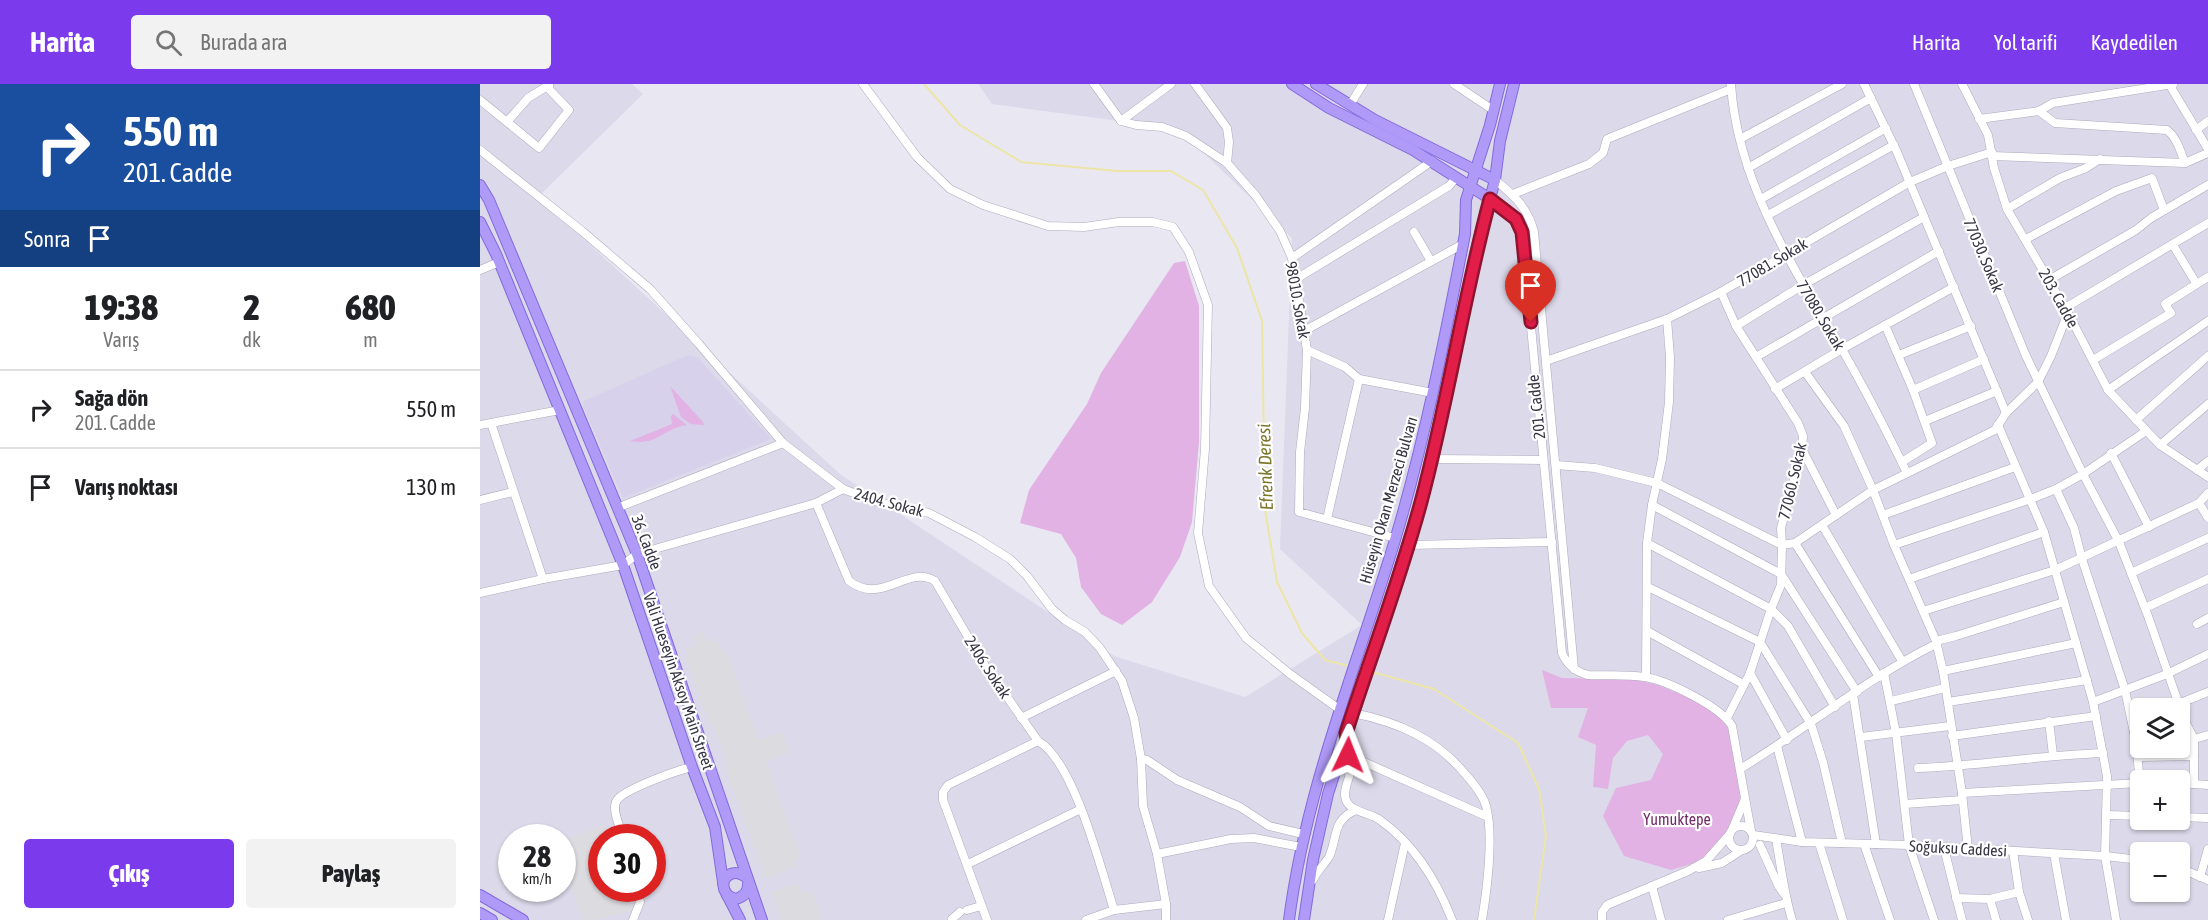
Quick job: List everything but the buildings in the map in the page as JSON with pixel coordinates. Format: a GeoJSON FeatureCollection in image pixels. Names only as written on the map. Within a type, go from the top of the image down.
{"type":"FeatureCollection","features":[{"type":"Feature","properties":{"kind":"main road","name":"201. Cadde"},"geometry":{"type":"LineString","coordinates":[[1292,84],[1329,108],[1432,161],[1455,179],[1490,199]]}},
{"type":"Feature","properties":{"kind":"main road","name":"201. Cadde"},"geometry":{"type":"LineString","coordinates":[[1316,84],[1350,105],[1495,180]]}},
{"type":"Feature","properties":{"kind":"main road","name":"Hüseyin Okan Merzeci Bulvarı"},"geometry":{"type":"LineString","coordinates":[[1289,920],[1304,834],[1340,705],[1371,616],[1422,442],[1463,244],[1466,200],[1500,84]]}},
{"type":"Feature","properties":{"kind":"main road","name":"Hüseyin Okan Merzeci Bulvarı"},"geometry":{"type":"LineString","coordinates":[[1304,920],[1312,860],[1322,816],[1346,733],[1409,544],[1432,459],[1475,255],[1495,180],[1500,141],[1514,84]]}},
{"type":"Feature","properties":{"kind":"main road","name":"36. Cadde"},"geometry":{"type":"LineString","coordinates":[[480,185],[489,200],[637,554],[762,920]]}},
{"type":"Feature","properties":{"kind":"main road","name":"Vali Hueseyin Aksoy Main Street"},"geometry":{"type":"LineString","coordinates":[[480,222],[499,262],[623,565],[692,767],[715,827],[723,883],[740,920]]}},
{"type":"Feature","properties":{"kind":"main road"},"geometry":{"type":"LineString","coordinates":[[723,883],[725,878],[732,873],[740,873],[747,880],[748,890],[743,896],[735,899],[727,895]]}},
{"type":"Feature","properties":{"kind":"main road"},"geometry":{"type":"LineString","coordinates":[[480,895],[523,920]]}},
{"type":"Feature","properties":{"kind":"main road"},"geometry":{"type":"LineString","coordinates":[[480,913],[492,920]]}},
{"type":"Feature","properties":{"kind":"street"},"geometry":{"type":"LineString","coordinates":[[480,100],[539,148],[569,110],[548,88],[549,84]]}},
{"type":"Feature","properties":{"kind":"street"},"geometry":{"type":"LineString","coordinates":[[507,122],[528,98],[549,84]]}},
{"type":"Feature","properties":{"kind":"street"},"geometry":{"type":"LineString","coordinates":[[863,84],[917,158],[950,189],[983,205],[1048,226],[1084,227],[1119,222],[1153,222],[1173,227],[1189,252],[1208,306],[1205,449],[1198,533],[1209,586],[1246,638],[1290,674],[1340,705]]}},
{"type":"Feature","properties":{"kind":"street"},"geometry":{"type":"LineString","coordinates":[[1094,84],[1121,121],[1171,84]]}},
{"type":"Feature","properties":{"kind":"street"},"geometry":{"type":"LineString","coordinates":[[1195,84],[1227,128],[1229,142],[1227,163]]}},
{"type":"Feature","properties":{"kind":"street"},"geometry":{"type":"LineString","coordinates":[[1350,105],[1363,84]]}},
{"type":"Feature","properties":{"kind":"street"},"geometry":{"type":"LineString","coordinates":[[1454,84],[1493,110]]}},
{"type":"Feature","properties":{"kind":"street"},"geometry":{"type":"LineString","coordinates":[[1740,139],[1842,84]]}},
{"type":"Feature","properties":{"kind":"street"},"geometry":{"type":"LineString","coordinates":[[1864,84],[1910,182],[2006,413]]}},
{"type":"Feature","properties":{"kind":"street","name":"77030. Sokak"},"geometry":{"type":"LineString","coordinates":[[1914,84],[2038,382],[2119,542],[2145,608],[2176,698]]}},
{"type":"Feature","properties":{"kind":"street","name":"203. Cadde"},"geometry":{"type":"LineString","coordinates":[[1962,84],[1988,135],[1994,168],[2007,210],[2067,311],[2108,390],[2160,446],[2208,477]]}},
{"type":"Feature","properties":{"kind":"street"},"geometry":{"type":"LineString","coordinates":[[1980,119],[2039,111],[2054,103],[2171,85],[2208,151],[2185,163],[2179,146],[2167,130],[2055,123],[2039,111]]}},
{"type":"Feature","properties":{"kind":"street"},"geometry":{"type":"LineString","coordinates":[[1513,194],[1589,164],[1603,153],[1607,139],[1731,86]]}},
{"type":"Feature","properties":{"kind":"street","name":"77080. Sokak"},"geometry":{"type":"LineString","coordinates":[[1731,86],[1732,109],[1748,168],[1785,254],[1871,400],[1907,473]]}},
{"type":"Feature","properties":{"kind":"street"},"geometry":{"type":"LineString","coordinates":[[1748,168],[1871,98]]}},
{"type":"Feature","properties":{"kind":"street","name":"98010. Sokak"},"geometry":{"type":"LineString","coordinates":[[1121,121],[1162,127],[1186,136],[1227,163],[1256,196],[1280,231],[1292,258],[1307,350],[1305,408],[1300,452],[1299,512],[1327,519]]}},
{"type":"Feature","properties":{"kind":"street"},"geometry":{"type":"LineString","coordinates":[[2196,130],[2208,121]]}},
{"type":"Feature","properties":{"kind":"street"},"geometry":{"type":"LineString","coordinates":[[1761,199],[1886,128]]}},
{"type":"Feature","properties":{"kind":"street"},"geometry":{"type":"LineString","coordinates":[[1768,215],[1894,145]]}},
{"type":"Feature","properties":{"kind":"street","name":"2404. Sokak"},"geometry":{"type":"LineString","coordinates":[[480,150],[582,231],[650,289],[783,443],[843,489],[878,502],[929,513],[975,537],[1010,559],[1028,576],[1052,609],[1085,632],[1100,648],[1116,671],[1128,695],[1141,759],[1143,806],[1157,854],[1166,904],[1166,920]]}},
{"type":"Feature","properties":{"kind":"street","name":"77081. Sokak"},"geometry":{"type":"LineString","coordinates":[[1546,361],[1667,319],[1721,292],[1910,182],[1948,166],[1992,154],[2185,163]]}},
{"type":"Feature","properties":{"kind":"street"},"geometry":{"type":"LineString","coordinates":[[2007,210],[2060,178],[2086,168],[2100,159]]}},
{"type":"Feature","properties":{"kind":"street"},"geometry":{"type":"LineString","coordinates":[[1292,258],[1432,161]]}},
{"type":"Feature","properties":{"kind":"street"},"geometry":{"type":"LineString","coordinates":[[2026,239],[2116,191],[2152,178],[2164,210]]}},
{"type":"Feature","properties":{"kind":"street"},"geometry":{"type":"LineString","coordinates":[[1296,279],[1449,186],[1455,179]]}},
{"type":"Feature","properties":{"kind":"street","name":"201. Cadde"},"geometry":{"type":"LineString","coordinates":[[1495,180],[1520,200],[1531,219],[1534,232],[1574,669]]}},
{"type":"Feature","properties":{"kind":"street"},"geometry":{"type":"LineString","coordinates":[[2049,280],[2208,185]]}},
{"type":"Feature","properties":{"kind":"street","name":"201. Cadde"},"geometry":{"type":"LineString","coordinates":[[1490,199],[1516,219],[1522,232],[1561,644],[1566,661],[1574,669]]}},
{"type":"Feature","properties":{"kind":"street"},"geometry":{"type":"LineString","coordinates":[[1736,326],[1803,285],[1924,217]]}},
{"type":"Feature","properties":{"kind":"street"},"geometry":{"type":"LineString","coordinates":[[1556,465],[1595,468],[1657,483],[1782,545],[1796,543],[1874,490],[1995,430],[2006,413],[2038,382],[2051,356],[2067,311],[2208,223]]}},
{"type":"Feature","properties":{"kind":"street"},"geometry":{"type":"LineString","coordinates":[[1414,232],[1431,261]]}},
{"type":"Feature","properties":{"kind":"street"},"geometry":{"type":"LineString","coordinates":[[1304,331],[1463,244]]}},
{"type":"Feature","properties":{"kind":"street"},"geometry":{"type":"LineString","coordinates":[[2173,245],[2196,283]]}},
{"type":"Feature","properties":{"kind":"street"},"geometry":{"type":"LineString","coordinates":[[1756,357],[1821,317],[1939,251]]}},
{"type":"Feature","properties":{"kind":"street"},"geometry":{"type":"LineString","coordinates":[[480,270],[499,262]]}},
{"type":"Feature","properties":{"kind":"street"},"geometry":{"type":"LineString","coordinates":[[2092,360],[2171,313],[2165,304],[2208,276]]}},
{"type":"Feature","properties":{"kind":"street"},"geometry":{"type":"LineString","coordinates":[[1775,389],[1954,287]]}},
{"type":"Feature","properties":{"kind":"street","name":"77060. Sokak"},"geometry":{"type":"LineString","coordinates":[[1721,292],[1736,326],[1798,423],[1803,436],[1802,449],[1781,528],[1781,585],[1770,609],[1750,674],[1727,718]]}},
{"type":"Feature","properties":{"kind":"street"},"geometry":{"type":"LineString","coordinates":[[1646,677],[1647,543],[1669,402],[1670,357],[1667,319]]}},
{"type":"Feature","properties":{"kind":"street"},"geometry":{"type":"LineString","coordinates":[[2108,390],[2208,321]]}},
{"type":"Feature","properties":{"kind":"street"},"geometry":{"type":"LineString","coordinates":[[1885,325],[1913,390],[1932,443],[1902,462]]}},
{"type":"Feature","properties":{"kind":"street"},"geometry":{"type":"LineString","coordinates":[[1899,356],[1971,326]]}},
{"type":"Feature","properties":{"kind":"street"},"geometry":{"type":"LineString","coordinates":[[1307,350],[1345,367],[1359,379],[1432,393]]}},
{"type":"Feature","properties":{"kind":"street"},"geometry":{"type":"LineString","coordinates":[[2136,420],[2208,356]]}},
{"type":"Feature","properties":{"kind":"street"},"geometry":{"type":"LineString","coordinates":[[1913,390],[1984,359]]}},
{"type":"Feature","properties":{"kind":"street"},"geometry":{"type":"LineString","coordinates":[[1805,372],[1844,426],[1874,490],[1894,545],[1936,642],[1948,702],[1968,849]]}},
{"type":"Feature","properties":{"kind":"street"},"geometry":{"type":"LineString","coordinates":[[1359,379],[1327,519],[1395,538]]}},
{"type":"Feature","properties":{"kind":"street"},"geometry":{"type":"LineString","coordinates":[[1925,421],[1997,391]]}},
{"type":"Feature","properties":{"kind":"street"},"geometry":{"type":"LineString","coordinates":[[2160,446],[2208,404]]}},
{"type":"Feature","properties":{"kind":"street"},"geometry":{"type":"LineString","coordinates":[[480,425],[560,410]]}},
{"type":"Feature","properties":{"kind":"street"},"geometry":{"type":"LineString","coordinates":[[491,423],[543,579]]}},
{"type":"Feature","properties":{"kind":"street"},"geometry":{"type":"LineString","coordinates":[[1998,425],[2044,532],[2093,702],[2108,783],[2105,856],[2116,920]]}},
{"type":"Feature","properties":{"kind":"street"},"geometry":{"type":"LineString","coordinates":[[1894,545],[2056,489],[2083,474],[2146,430]]}},
{"type":"Feature","properties":{"kind":"street"},"geometry":{"type":"LineString","coordinates":[[617,508],[783,443]]}},
{"type":"Feature","properties":{"kind":"street"},"geometry":{"type":"LineString","coordinates":[[1802,449],[1836,515]]}},
{"type":"Feature","properties":{"kind":"street"},"geometry":{"type":"LineString","coordinates":[[2111,453],[2149,527]]}},
{"type":"Feature","properties":{"kind":"street"},"geometry":{"type":"LineString","coordinates":[[1432,459],[1544,460]]}},
{"type":"Feature","properties":{"kind":"street"},"geometry":{"type":"LineString","coordinates":[[2197,470],[2208,461]]}},
{"type":"Feature","properties":{"kind":"street"},"geometry":{"type":"LineString","coordinates":[[1883,515],[2015,467]]}},
{"type":"Feature","properties":{"kind":"street"},"geometry":{"type":"LineString","coordinates":[[480,593],[623,565],[637,554],[816,504],[843,489]]}},
{"type":"Feature","properties":{"kind":"street"},"geometry":{"type":"LineString","coordinates":[[2056,489],[2074,528],[2125,690],[2130,716]]}},
{"type":"Feature","properties":{"kind":"street"},"geometry":{"type":"LineString","coordinates":[[480,500],[513,492]]}},
{"type":"Feature","properties":{"kind":"street"},"geometry":{"type":"LineString","coordinates":[[1923,611],[2055,570],[2082,559],[2199,503],[2208,493]]}},
{"type":"Feature","properties":{"kind":"street"},"geometry":{"type":"LineString","coordinates":[[2199,503],[2208,518]]}},
{"type":"Feature","properties":{"kind":"street","name":"2406. Sokak"},"geometry":{"type":"LineString","coordinates":[[816,504],[849,581],[858,588],[870,590],[881,588],[918,576],[928,576],[935,580],[984,664],[1038,741],[1048,746],[1060,764],[1085,817],[1114,910]]}},
{"type":"Feature","properties":{"kind":"street"},"geometry":{"type":"LineString","coordinates":[[1652,505],[1781,574],[1855,693],[1876,844]]}},
{"type":"Feature","properties":{"kind":"street"},"geometry":{"type":"LineString","coordinates":[[1822,525],[1902,661]]}},
{"type":"Feature","properties":{"kind":"street"},"geometry":{"type":"LineString","coordinates":[[1910,579],[2044,532]]}},
{"type":"Feature","properties":{"kind":"street"},"geometry":{"type":"LineString","coordinates":[[2131,573],[2208,538]]}},
{"type":"Feature","properties":{"kind":"street"},"geometry":{"type":"LineString","coordinates":[[1409,544],[1552,542]]}},
{"type":"Feature","properties":{"kind":"street"},"geometry":{"type":"LineString","coordinates":[[1647,543],[1770,609],[1788,626],[1835,708]]}},
{"type":"Feature","properties":{"kind":"street"},"geometry":{"type":"LineString","coordinates":[[1796,543],[1882,675],[1891,700],[1909,845],[1934,920]]}},
{"type":"Feature","properties":{"kind":"street"},"geometry":{"type":"LineString","coordinates":[[2145,608],[2208,579]]}},
{"type":"Feature","properties":{"kind":"street"},"geometry":{"type":"LineString","coordinates":[[1648,587],[1760,642],[1811,724],[1823,762],[1842,843]]}},
{"type":"Feature","properties":{"kind":"street"},"geometry":{"type":"LineString","coordinates":[[1740,769],[1835,708],[1902,661],[1936,642],[2064,602]]}},
{"type":"Feature","properties":{"kind":"street"},"geometry":{"type":"LineString","coordinates":[[2197,624],[2208,618]]}},
{"type":"Feature","properties":{"kind":"street"},"geometry":{"type":"LineString","coordinates":[[1647,631],[1743,684]]}},
{"type":"Feature","properties":{"kind":"street"},"geometry":{"type":"LineString","coordinates":[[1942,671],[2076,643]]}},
{"type":"Feature","properties":{"kind":"street"},"geometry":{"type":"LineString","coordinates":[[2093,702],[2167,674],[2208,654]]}},
{"type":"Feature","properties":{"kind":"street"},"geometry":{"type":"LineString","coordinates":[[1574,669],[1588,675],[1646,677],[1700,699],[1727,718],[1732,726],[1744,799],[1754,839],[1784,894]]}},
{"type":"Feature","properties":{"kind":"street"},"geometry":{"type":"LineString","coordinates":[[1021,718],[1116,671]]}},
{"type":"Feature","properties":{"kind":"street"},"geometry":{"type":"LineString","coordinates":[[1750,674],[1787,740]]}},
{"type":"Feature","properties":{"kind":"street"},"geometry":{"type":"LineString","coordinates":[[1948,702],[2087,680]]}},
{"type":"Feature","properties":{"kind":"street"},"geometry":{"type":"LineString","coordinates":[[1891,700],[1945,688]]}},
{"type":"Feature","properties":{"kind":"street"},"geometry":{"type":"LineString","coordinates":[[2190,700],[2208,693]]}},
{"type":"Feature","properties":{"kind":"street"},"geometry":{"type":"LineString","coordinates":[[1354,708],[1412,730],[1446,754],[1475,786],[1485,804],[1488,817],[1487,889],[1482,920]]}},
{"type":"Feature","properties":{"kind":"street"},"geometry":{"type":"LineString","coordinates":[[1952,736],[2096,716]]}},
{"type":"Feature","properties":{"kind":"street"},"geometry":{"type":"LineString","coordinates":[[2049,721],[2053,755]]}},
{"type":"Feature","properties":{"kind":"street"},"geometry":{"type":"LineString","coordinates":[[1861,738],[1950,726]]}},
{"type":"Feature","properties":{"kind":"street","name":"77030. Sokak"},"geometry":{"type":"LineString","coordinates":[[2190,730],[2194,739]]}},
{"type":"Feature","properties":{"kind":"street"},"geometry":{"type":"LineString","coordinates":[[1346,733],[1349,774],[1345,796],[1347,803],[1356,810],[1378,818],[1417,856],[1437,884],[1452,920]]}},
{"type":"Feature","properties":{"kind":"street"},"geometry":{"type":"LineString","coordinates":[[2194,783],[2194,739],[2208,735]]}},
{"type":"Feature","properties":{"kind":"street"},"geometry":{"type":"LineString","coordinates":[[987,920],[943,800],[943,792],[948,785],[1038,741]]}},
{"type":"Feature","properties":{"kind":"street"},"geometry":{"type":"LineString","coordinates":[[1778,746],[1802,842]]}},
{"type":"Feature","properties":{"kind":"street"},"geometry":{"type":"LineString","coordinates":[[1918,768],[1957,767],[2053,755],[2103,753]]}},
{"type":"Feature","properties":{"kind":"street"},"geometry":{"type":"LineString","coordinates":[[1348,755],[1488,817]]}},
{"type":"Feature","properties":{"kind":"street"},"geometry":{"type":"LineString","coordinates":[[2190,756],[2194,756]]}},
{"type":"Feature","properties":{"kind":"street"},"geometry":{"type":"LineString","coordinates":[[1141,759],[1147,760],[1177,780],[1240,807],[1269,826],[1304,834]]}},
{"type":"Feature","properties":{"kind":"street"},"geometry":{"type":"LineString","coordinates":[[619,824],[615,808],[618,799],[678,770],[692,767]]}},
{"type":"Feature","properties":{"kind":"street"},"geometry":{"type":"LineString","coordinates":[[1905,804],[1962,796],[2130,783]]}},
{"type":"Feature","properties":{"kind":"street"},"geometry":{"type":"LineString","coordinates":[[2190,783],[2208,785]]}},
{"type":"Feature","properties":{"kind":"street"},"geometry":{"type":"LineString","coordinates":[[1743,850],[1730,843],[1731,832],[1744,799]]}},
{"type":"Feature","properties":{"kind":"street"},"geometry":{"type":"LineString","coordinates":[[968,864],[1081,809]]}},
{"type":"Feature","properties":{"kind":"street"},"geometry":{"type":"LineString","coordinates":[[1308,890],[1317,872],[1329,856],[1341,820],[1356,810]]}},
{"type":"Feature","properties":{"kind":"street"},"geometry":{"type":"LineString","coordinates":[[2108,815],[2130,816]]}},
{"type":"Feature","properties":{"kind":"street"},"geometry":{"type":"LineString","coordinates":[[2190,817],[2208,818]]}},
{"type":"Feature","properties":{"kind":"street","name":"Soğuksu Caddesi"},"geometry":{"type":"LineString","coordinates":[[1731,832],[1740,826],[1754,839],[1909,845],[2130,859]]}},
{"type":"Feature","properties":{"kind":"street"},"geometry":{"type":"LineString","coordinates":[[1602,920],[1602,912],[1607,905],[1688,871],[1706,861],[1731,832]]}},
{"type":"Feature","properties":{"kind":"street"},"geometry":{"type":"LineString","coordinates":[[1157,854],[1231,839],[1254,838],[1301,847]]}},
{"type":"Feature","properties":{"kind":"street"},"geometry":{"type":"LineString","coordinates":[[1688,871],[1722,863],[1743,850],[1754,839],[1776,839],[1785,885],[1784,894],[1792,920]]}},
{"type":"Feature","properties":{"kind":"street"},"geometry":{"type":"LineString","coordinates":[[1388,920],[1405,843]]}},
{"type":"Feature","properties":{"kind":"street"},"geometry":{"type":"LineString","coordinates":[[1819,843],[1844,920]]}},
{"type":"Feature","properties":{"kind":"street"},"geometry":{"type":"LineString","coordinates":[[1864,844],[1890,920]]}},
{"type":"Feature","properties":{"kind":"street"},"geometry":{"type":"LineString","coordinates":[[1944,848],[1962,920]]}},
{"type":"Feature","properties":{"kind":"street"},"geometry":{"type":"LineString","coordinates":[[2190,872],[2204,878],[2208,849]]}},
{"type":"Feature","properties":{"kind":"street"},"geometry":{"type":"LineString","coordinates":[[2013,851],[2019,892],[2028,920]]}},
{"type":"Feature","properties":{"kind":"street"},"geometry":{"type":"LineString","coordinates":[[2054,854],[2066,920]]}},
{"type":"Feature","properties":{"kind":"street"},"geometry":{"type":"LineString","coordinates":[[1652,886],[1661,920]]}},
{"type":"Feature","properties":{"kind":"street"},"geometry":{"type":"LineString","coordinates":[[1956,898],[1990,899],[2019,892]]}},
{"type":"Feature","properties":{"kind":"street"},"geometry":{"type":"LineString","coordinates":[[1990,899],[1996,920]]}},
{"type":"Feature","properties":{"kind":"street"},"geometry":{"type":"LineString","coordinates":[[633,920],[640,902]]}},
{"type":"Feature","properties":{"kind":"street"},"geometry":{"type":"LineString","coordinates":[[1728,920],[1786,903]]}},
{"type":"Feature","properties":{"kind":"street"},"geometry":{"type":"LineString","coordinates":[[1086,920],[1114,910],[1166,904]]}},
{"type":"Feature","properties":{"kind":"street"},"geometry":{"type":"LineString","coordinates":[[952,919],[963,911],[981,906]]}},
{"type":"Feature","properties":{"kind":"shaded area"},"geometry":{"type":"Polygon","coordinates":[[[480,84],[632,84],[643,94],[538,197],[840,474],[1114,656],[1245,697],[1362,625],[1280,549],[1292,238],[1179,129],[992,104],[978,84],[2208,84],[2208,920],[480,920],[480,84]]]}},
{"type":"Feature","properties":{"kind":"shaded area"},"geometry":{"type":"Polygon","coordinates":[[[688,355],[697,357],[771,439],[623,498],[583,406],[584,401],[688,355]]]}},
{"type":"Feature","properties":{"kind":"shaded area"},"geometry":{"type":"Polygon","coordinates":[[[703,632],[706,641],[713,639],[715,643],[719,642],[724,653],[727,652],[759,740],[782,732],[790,752],[766,761],[801,858],[794,861],[796,867],[765,878],[724,765],[727,763],[713,725],[710,726],[685,657],[688,656],[686,649],[696,645],[693,636],[703,632]]]}},
{"type":"Feature","properties":{"kind":"shaded area"},"geometry":{"type":"Polygon","coordinates":[[[588,831],[588,902],[632,902],[634,909],[597,920],[583,920],[576,900],[576,835],[588,831]]]}},
{"type":"Feature","properties":{"kind":"shaded area"},"geometry":{"type":"Polygon","coordinates":[[[798,883],[802,894],[812,891],[822,920],[781,920],[771,892],[798,883]]]}},
{"type":"Feature","properties":{"kind":"green space"},"geometry":{"type":"Polygon","coordinates":[[[1185,261],[1199,306],[1199,442],[1192,522],[1180,557],[1152,602],[1122,625],[1101,614],[1081,587],[1076,558],[1061,534],[1020,523],[1029,490],[1087,404],[1101,373],[1174,263],[1185,261]]]}},
{"type":"Feature","properties":{"kind":"green space"},"geometry":{"type":"Polygon","coordinates":[[[670,386],[704,425],[691,424],[681,417],[670,386]]]}},
{"type":"Feature","properties":{"kind":"green space"},"geometry":{"type":"Polygon","coordinates":[[[673,414],[687,425],[647,441],[630,441],[672,424],[673,414]]]}},
{"type":"Feature","properties":{"kind":"green space","name":"Yumuktepe"},"geometry":{"type":"Polygon","coordinates":[[[1542,670],[1562,678],[1632,679],[1658,685],[1699,702],[1728,725],[1741,791],[1737,814],[1727,835],[1701,861],[1671,870],[1624,856],[1603,816],[1616,788],[1651,780],[1663,754],[1648,735],[1627,741],[1613,758],[1608,789],[1593,787],[1596,745],[1578,737],[1588,708],[1551,708],[1542,670]]]}},
{"type":"Feature","properties":{"kind":"waterway","name":"Efrenk Deresi"},"geometry":{"type":"LineString","coordinates":[[924,84],[960,125],[1021,162],[1117,171],[1171,171],[1203,190],[1237,248],[1262,321],[1265,510],[1277,582],[1302,633],[1325,660],[1349,666]]}},
{"type":"Feature","properties":{"kind":"waterway","name":"Efrenk Deresi"},"geometry":{"type":"LineString","coordinates":[[1372,672],[1434,689],[1518,743],[1539,789],[1546,836],[1534,920]]}},
{"type":"Feature","properties":{"kind":"route"},"geometry":{"type":"LineString","coordinates":[[1348,755],[1346,733],[1421,502],[1444,408],[1475,255],[1490,199],[1516,219],[1522,232],[1531,322]]}}]}
